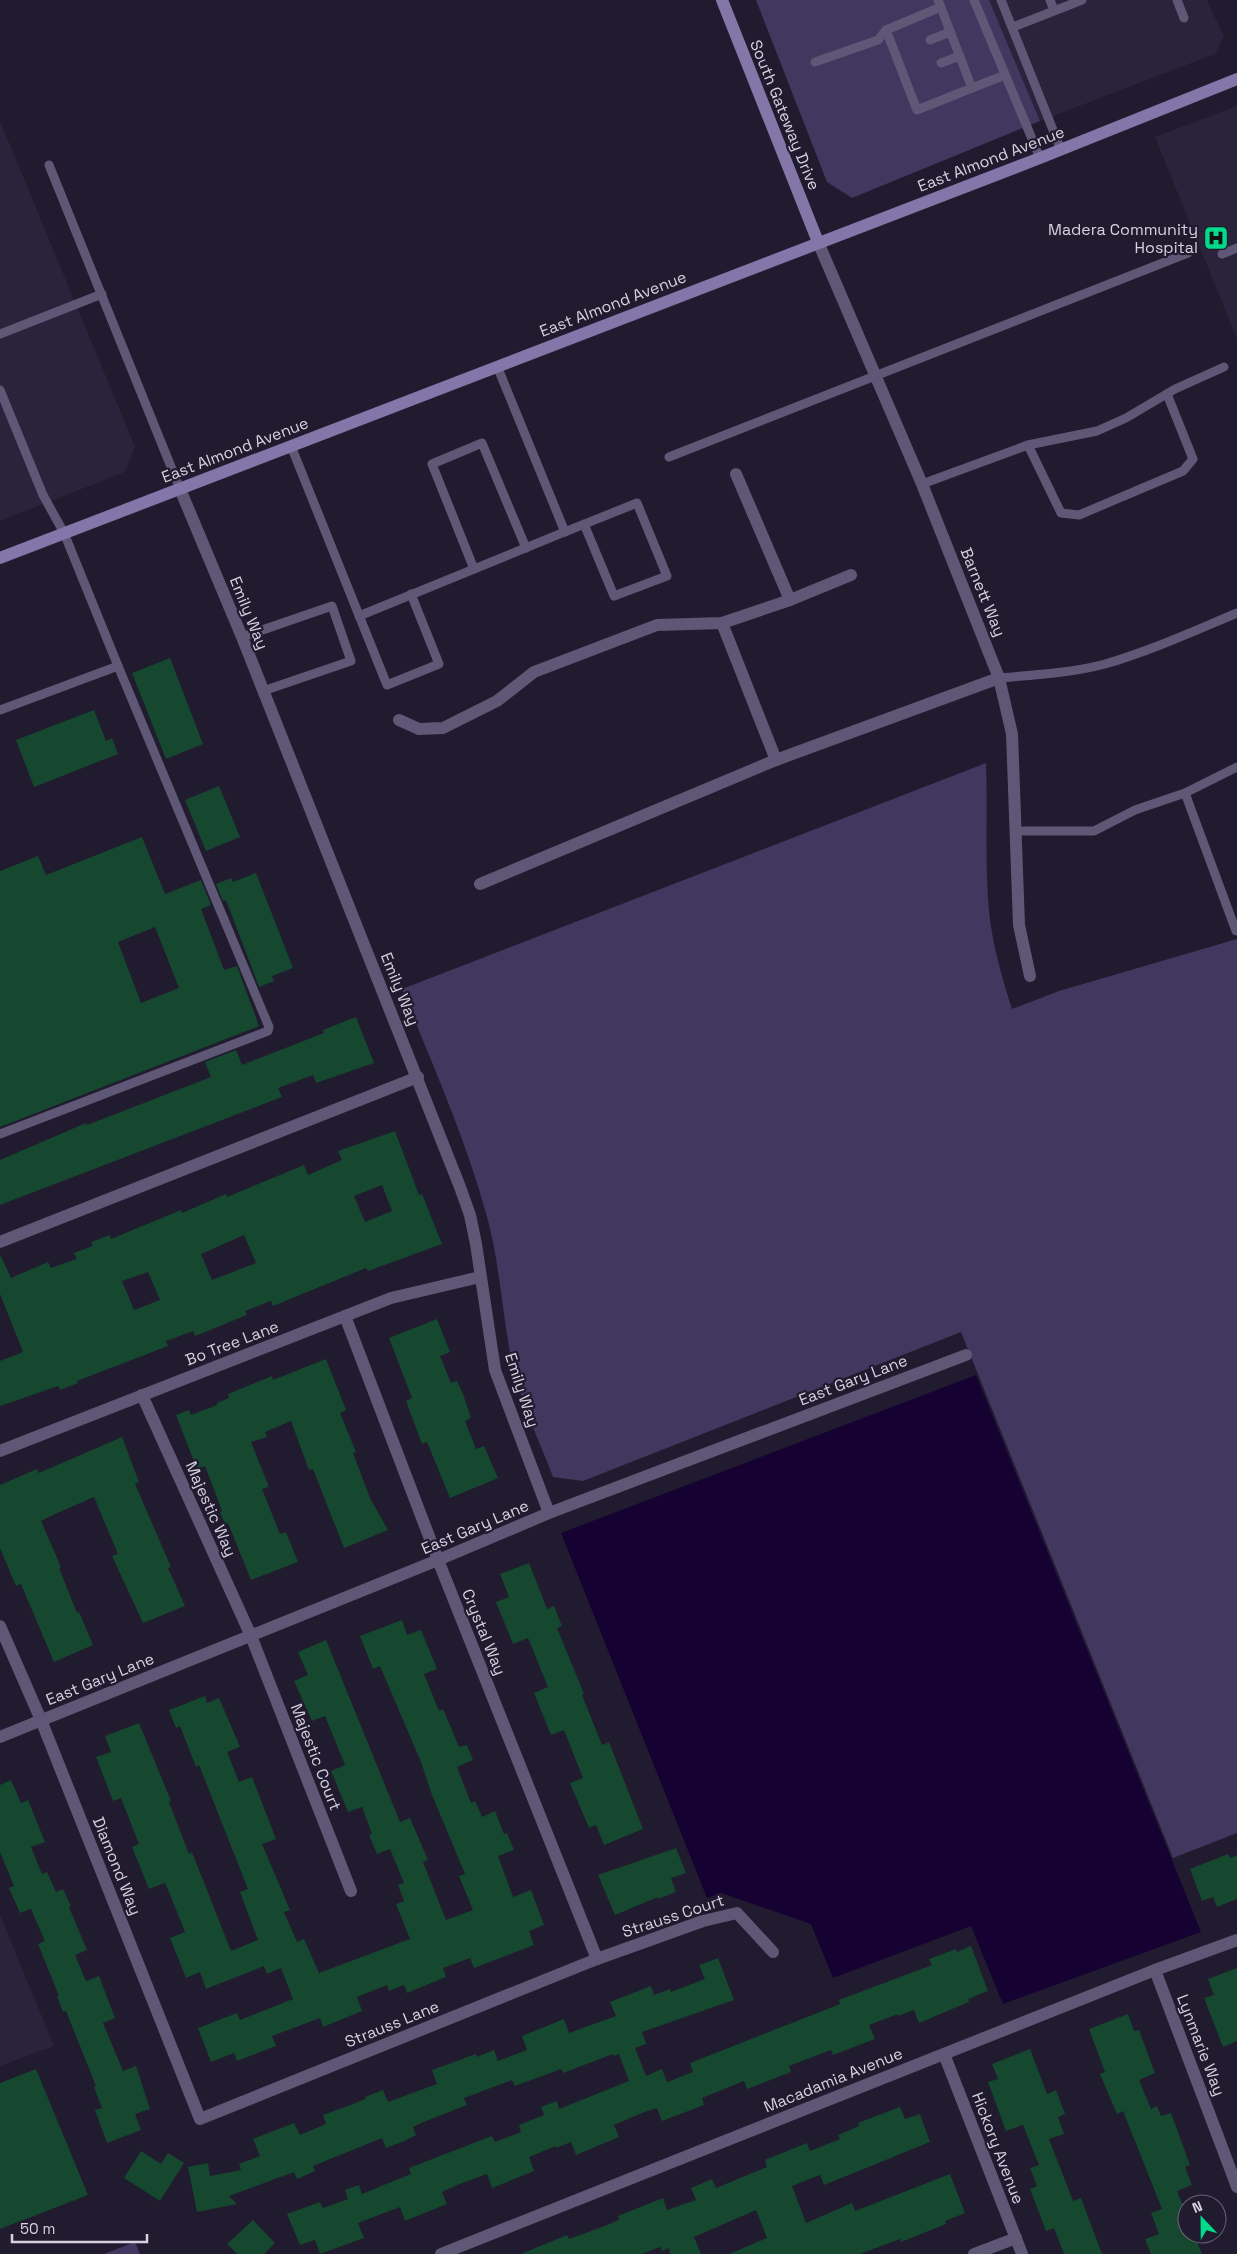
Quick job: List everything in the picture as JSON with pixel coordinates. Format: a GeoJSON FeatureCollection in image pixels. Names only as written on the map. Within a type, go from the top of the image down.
{"type":"FeatureCollection","features":[{"type":"Feature","properties":{"kind":"main road","name":"South Gateway Drive"},"geometry":{"type":"LineString","coordinates":[[722,0],[818,242]]}},
{"type":"Feature","properties":{"kind":"main road","name":"East Almond Avenue"},"geometry":{"type":"LineString","coordinates":[[0,558],[1061,150],[1237,78]]}},
{"type":"Feature","properties":{"kind":"street","name":"Barnett Way"},"geometry":{"type":"LineString","coordinates":[[818,242],[877,376],[1000,678],[1012,734],[1015,782],[1014,831],[1019,925],[1030,976]]}},
{"type":"Feature","properties":{"kind":"street"},"geometry":{"type":"LineString","coordinates":[[736,474],[790,600]]}},
{"type":"Feature","properties":{"kind":"street","name":"Emily Way"},"geometry":{"type":"LineString","coordinates":[[180,489],[242,637],[418,1077],[470,1215],[495,1370],[549,1513]]}},
{"type":"Feature","properties":{"kind":"street"},"geometry":{"type":"LineString","coordinates":[[399,720],[419,730],[443,728],[498,701],[534,672],[656,624],[722,623],[790,600],[850,575]]}},
{"type":"Feature","properties":{"kind":"street"},"geometry":{"type":"LineString","coordinates":[[722,623],[776,760]]}},
{"type":"Feature","properties":{"kind":"street"},"geometry":{"type":"LineString","coordinates":[[480,884],[776,760],[1000,678]]}},
{"type":"Feature","properties":{"kind":"street"},"geometry":{"type":"LineString","coordinates":[[0,1242],[418,1077]]}},
{"type":"Feature","properties":{"kind":"street","name":"Bo Tree Lane"},"geometry":{"type":"LineString","coordinates":[[0,1451],[391,1298],[480,1277]]}},
{"type":"Feature","properties":{"kind":"street","name":"Crystal Way"},"geometry":{"type":"LineString","coordinates":[[345,1316],[438,1560],[597,1959]]}},
{"type":"Feature","properties":{"kind":"street","name":"East Gary Lane"},"geometry":{"type":"LineString","coordinates":[[0,1737],[438,1560],[549,1513],[966,1355]]}},
{"type":"Feature","properties":{"kind":"street","name":"Majestic Way"},"geometry":{"type":"LineString","coordinates":[[142,1395],[251,1636]]}},
{"type":"Feature","properties":{"kind":"street","name":"Diamond Way"},"geometry":{"type":"LineString","coordinates":[[0,1626],[41,1720],[200,2120]]}},
{"type":"Feature","properties":{"kind":"street","name":"Majestic Court"},"geometry":{"type":"LineString","coordinates":[[251,1636],[351,1891]]}},
{"type":"Feature","properties":{"kind":"street","name":"Strauss Court"},"geometry":{"type":"LineString","coordinates":[[597,1959],[703,1921],[737,1913],[774,1952]]}},
{"type":"Feature","properties":{"kind":"street","name":"Macadamia Avenue"},"geometry":{"type":"LineString","coordinates":[[441,2254],[1155,1970],[1237,1940]]}},
{"type":"Feature","properties":{"kind":"street","name":"Strauss Lane"},"geometry":{"type":"LineString","coordinates":[[200,2120],[597,1959]]}},
{"type":"Feature","properties":{"kind":"street","name":"Lynmarie Way"},"geometry":{"type":"LineString","coordinates":[[1155,1970],[1237,2187]]}},
{"type":"Feature","properties":{"kind":"street","name":"Hickory Avenue"},"geometry":{"type":"LineString","coordinates":[[944,2054],[1022,2254]]}},
{"type":"Feature","properties":{"kind":"street"},"geometry":{"type":"LineString","coordinates":[[974,2254],[1016,2238]]}},
{"type":"Feature","properties":{"kind":"lane"},"geometry":{"type":"LineString","coordinates":[[974,0],[1040,158]]}},
{"type":"Feature","properties":{"kind":"lane"},"geometry":{"type":"LineString","coordinates":[[1001,0],[1061,150]]}},
{"type":"Feature","properties":{"kind":"lane"},"geometry":{"type":"LineString","coordinates":[[1050,0],[1054,10]]}},
{"type":"Feature","properties":{"kind":"lane"},"geometry":{"type":"LineString","coordinates":[[1013,26],[1082,0]]}},
{"type":"Feature","properties":{"kind":"lane"},"geometry":{"type":"LineString","coordinates":[[1177,0],[1184,18]]}},
{"type":"Feature","properties":{"kind":"lane"},"geometry":{"type":"LineString","coordinates":[[815,62],[878,40],[886,30],[939,4],[972,88]]}},
{"type":"Feature","properties":{"kind":"lane"},"geometry":{"type":"LineString","coordinates":[[886,30],[900,52],[917,110],[1005,75]]}},
{"type":"Feature","properties":{"kind":"lane"},"geometry":{"type":"LineString","coordinates":[[930,40],[950,32]]}},
{"type":"Feature","properties":{"kind":"lane"},"geometry":{"type":"LineString","coordinates":[[941,63],[960,56]]}},
{"type":"Feature","properties":{"kind":"lane"},"geometry":{"type":"LineString","coordinates":[[48,165],[180,489]]}},
{"type":"Feature","properties":{"kind":"lane"},"geometry":{"type":"LineString","coordinates":[[1222,254],[1237,248]]}},
{"type":"Feature","properties":{"kind":"lane"},"geometry":{"type":"LineString","coordinates":[[669,457],[1188,253]]}},
{"type":"Feature","properties":{"kind":"lane"},"geometry":{"type":"LineString","coordinates":[[0,334],[102,294]]}},
{"type":"Feature","properties":{"kind":"lane"},"geometry":{"type":"LineString","coordinates":[[497,366],[564,532]]}},
{"type":"Feature","properties":{"kind":"lane"},"geometry":{"type":"LineString","coordinates":[[922,484],[1028,445],[1097,431],[1126,418],[1167,394],[1224,367]]}},
{"type":"Feature","properties":{"kind":"lane"},"geometry":{"type":"LineString","coordinates":[[0,390],[43,495],[64,533],[269,1027],[268,1031],[0,1134]]}},
{"type":"Feature","properties":{"kind":"lane"},"geometry":{"type":"LineString","coordinates":[[1028,445],[1061,513],[1079,515],[1184,471],[1193,460],[1167,394]]}},
{"type":"Feature","properties":{"kind":"lane"},"geometry":{"type":"LineString","coordinates":[[474,569],[432,464],[482,443],[526,548]]}},
{"type":"Feature","properties":{"kind":"lane"},"geometry":{"type":"LineString","coordinates":[[291,446],[387,685],[439,664],[411,594]]}},
{"type":"Feature","properties":{"kind":"lane"},"geometry":{"type":"LineString","coordinates":[[359,616],[564,532],[584,524],[637,504],[667,576],[614,596],[584,524]]}},
{"type":"Feature","properties":{"kind":"lane"},"geometry":{"type":"LineString","coordinates":[[242,637],[332,606],[351,660],[263,691]]}},
{"type":"Feature","properties":{"kind":"lane"},"geometry":{"type":"LineString","coordinates":[[1000,678],[1043,674],[1104,664],[1165,643],[1237,614]]}},
{"type":"Feature","properties":{"kind":"lane"},"geometry":{"type":"LineString","coordinates":[[0,710],[118,666]]}},
{"type":"Feature","properties":{"kind":"lane"},"geometry":{"type":"LineString","coordinates":[[1014,831],[1094,831],[1136,810],[1185,794],[1237,767]]}},
{"type":"Feature","properties":{"kind":"lane"},"geometry":{"type":"LineString","coordinates":[[1185,794],[1236,932]]}},
{"type":"Feature","properties":{"kind":"shaded area"},"geometry":{"type":"Polygon","coordinates":[[[756,0],[989,0],[1040,121],[852,198],[827,182],[756,0]]]}},
{"type":"Feature","properties":{"kind":"shaded area"},"geometry":{"type":"Polygon","coordinates":[[[989,0],[1207,0],[1224,37],[1215,54],[1040,121],[989,0]]]}},
{"type":"Feature","properties":{"kind":"shaded area","name":"Madera Community Hospital"},"geometry":{"type":"Polygon","coordinates":[[[1237,106],[1237,339],[1155,137],[1237,106]]]}},
{"type":"Feature","properties":{"kind":"shaded area"},"geometry":{"type":"Polygon","coordinates":[[[0,121],[135,447],[125,472],[0,521],[0,121]]]}},
{"type":"Feature","properties":{"kind":"shaded area"},"geometry":{"type":"Polygon","coordinates":[[[986,763],[987,881],[990,920],[999,965],[1012,1009],[1059,991],[1237,939],[1237,1833],[1173,1858],[961,1332],[583,1481],[553,1477],[515,1377],[495,1253],[479,1188],[448,1102],[402,989],[986,763]]]}},
{"type":"Feature","properties":{"kind":"shaded area"},"geometry":{"type":"Polygon","coordinates":[[[976,1375],[1201,1932],[1003,2004],[971,1926],[833,1978],[811,1924],[721,1893],[707,1898],[561,1533],[976,1375]]]}},
{"type":"Feature","properties":{"kind":"shaded area"},"geometry":{"type":"Polygon","coordinates":[[[0,1915],[54,2046],[0,2066],[0,1915]]]}},
{"type":"Feature","properties":{"kind":"shaded area"},"geometry":{"type":"Polygon","coordinates":[[[135,2242],[140,2254],[104,2254],[135,2242]]]}},
{"type":"Feature","properties":{"kind":"building"},"geometry":{"type":"Polygon","coordinates":[[[170,658],[203,744],[166,759],[132,673],[170,658]]]}},
{"type":"Feature","properties":{"kind":"building"},"geometry":{"type":"Polygon","coordinates":[[[94,710],[106,741],[112,738],[118,754],[34,787],[16,740],[94,710]]]}},
{"type":"Feature","properties":{"kind":"building"},"geometry":{"type":"Polygon","coordinates":[[[219,786],[240,837],[206,851],[185,800],[219,786]]]}},
{"type":"Feature","properties":{"kind":"building"},"geometry":{"type":"Polygon","coordinates":[[[142,837],[165,894],[201,880],[211,905],[201,909],[224,970],[237,966],[259,1026],[0,1127],[0,871],[38,856],[46,875],[142,837]],[[155,927],[118,942],[141,1003],[179,988],[155,927]]]}},
{"type":"Feature","properties":{"kind":"building"},"geometry":{"type":"Polygon","coordinates":[[[256,873],[293,968],[272,976],[274,981],[259,987],[226,900],[223,901],[216,884],[231,878],[233,882],[256,873]]]}},
{"type":"Feature","properties":{"kind":"building"},"geometry":{"type":"Polygon","coordinates":[[[356,1017],[374,1063],[316,1083],[313,1075],[278,1088],[282,1097],[0,1205],[0,1160],[86,1123],[87,1125],[211,1077],[205,1062],[236,1050],[242,1065],[324,1033],[323,1030],[356,1017]]]}},
{"type":"Feature","properties":{"kind":"building"},"geometry":{"type":"Polygon","coordinates":[[[395,1131],[419,1195],[422,1194],[442,1244],[368,1271],[366,1268],[273,1306],[271,1301],[245,1311],[247,1315],[195,1336],[193,1331],[166,1341],[168,1346],[77,1381],[78,1383],[60,1390],[58,1386],[0,1406],[0,1361],[23,1352],[0,1294],[0,1254],[11,1278],[48,1262],[51,1268],[77,1259],[74,1253],[93,1246],[91,1242],[110,1235],[111,1239],[181,1210],[182,1213],[226,1194],[227,1197],[304,1165],[308,1175],[342,1160],[338,1151],[395,1131]],[[382,1185],[354,1196],[365,1222],[392,1211],[382,1185]],[[244,1235],[201,1254],[212,1280],[256,1263],[244,1235]],[[148,1272],[122,1281],[134,1310],[160,1300],[148,1272]]]}},
{"type":"Feature","properties":{"kind":"building"},"geometry":{"type":"Polygon","coordinates":[[[437,1319],[450,1352],[440,1356],[451,1383],[457,1381],[463,1394],[471,1418],[465,1421],[476,1449],[484,1446],[498,1478],[450,1498],[427,1442],[422,1444],[406,1401],[412,1398],[389,1338],[437,1319]]]}},
{"type":"Feature","properties":{"kind":"building"},"geometry":{"type":"Polygon","coordinates":[[[326,1359],[346,1410],[340,1413],[356,1452],[353,1453],[370,1498],[388,1530],[344,1548],[313,1469],[309,1470],[291,1421],[265,1432],[267,1437],[251,1442],[269,1487],[262,1489],[280,1534],[286,1532],[298,1562],[251,1580],[228,1523],[225,1524],[220,1512],[222,1511],[205,1466],[197,1469],[176,1415],[189,1410],[191,1415],[217,1405],[217,1403],[229,1398],[228,1394],[272,1376],[273,1380],[326,1359]]]}},
{"type":"Feature","properties":{"kind":"building"},"geometry":{"type":"Polygon","coordinates":[[[122,1437],[139,1482],[135,1484],[171,1567],[168,1568],[185,1606],[143,1623],[112,1556],[118,1554],[94,1497],[41,1521],[61,1567],[59,1568],[77,1613],[79,1612],[93,1645],[54,1662],[21,1584],[16,1586],[0,1548],[0,1485],[37,1469],[39,1473],[122,1437]]]}},
{"type":"Feature","properties":{"kind":"building"},"geometry":{"type":"Polygon","coordinates":[[[529,1563],[547,1609],[554,1606],[562,1626],[557,1628],[584,1694],[582,1695],[602,1745],[609,1742],[643,1829],[604,1845],[596,1825],[589,1828],[570,1783],[583,1778],[564,1730],[551,1735],[534,1693],[548,1687],[528,1638],[513,1644],[496,1602],[509,1597],[500,1574],[529,1563]]]}},
{"type":"Feature","properties":{"kind":"building"},"geometry":{"type":"Polygon","coordinates":[[[402,1620],[407,1635],[421,1630],[437,1669],[424,1674],[439,1711],[443,1709],[459,1747],[467,1745],[473,1760],[457,1767],[471,1803],[475,1801],[482,1817],[495,1811],[504,1834],[507,1833],[514,1850],[498,1856],[513,1897],[531,1890],[544,1925],[529,1931],[534,1945],[474,1968],[470,1958],[443,1968],[446,1977],[407,1993],[404,1985],[389,1991],[387,1985],[357,1997],[362,2011],[323,2027],[320,2018],[272,2036],[276,2046],[237,2061],[234,2053],[211,2062],[198,2028],[237,2013],[240,2020],[293,1999],[281,1968],[267,1974],[264,1966],[206,1989],[200,1972],[186,1978],[170,1938],[185,1932],[171,1897],[165,1883],[149,1889],[132,1847],[139,1844],[121,1798],[113,1801],[96,1757],[111,1752],[105,1736],[139,1723],[171,1801],[169,1802],[189,1854],[192,1852],[231,1951],[258,1940],[240,1892],[248,1889],[199,1765],[196,1767],[180,1726],[176,1728],[169,1710],[205,1696],[207,1703],[219,1698],[240,1747],[227,1752],[239,1782],[252,1777],[276,1839],[262,1844],[290,1910],[284,1912],[297,1942],[304,1939],[319,1973],[410,1939],[396,1904],[404,1901],[398,1885],[404,1883],[390,1849],[377,1854],[369,1835],[372,1834],[362,1807],[348,1812],[331,1771],[345,1765],[325,1716],[312,1721],[294,1681],[308,1675],[298,1652],[326,1640],[400,1822],[410,1818],[428,1860],[423,1862],[446,1920],[473,1910],[459,1876],[465,1874],[432,1795],[421,1762],[380,1666],[373,1669],[360,1636],[402,1620]]]}},
{"type":"Feature","properties":{"kind":"building"},"geometry":{"type":"Polygon","coordinates":[[[11,1780],[21,1803],[28,1800],[45,1842],[31,1847],[42,1874],[47,1872],[56,1892],[63,1889],[71,1906],[69,1907],[87,1950],[75,1955],[86,1981],[99,1976],[115,2018],[103,2023],[123,2071],[136,2066],[150,2109],[135,2114],[141,2130],[107,2143],[95,2110],[102,2108],[94,2087],[96,2086],[66,2011],[63,2012],[57,1996],[59,1996],[38,1944],[45,1941],[31,1909],[20,1913],[9,1888],[14,1886],[0,1852],[0,1785],[11,1780]]]}},
{"type":"Feature","properties":{"kind":"building"},"geometry":{"type":"Polygon","coordinates":[[[676,1848],[686,1873],[671,1878],[676,1892],[658,1899],[658,1897],[615,1915],[598,1875],[676,1848]]]}},
{"type":"Feature","properties":{"kind":"building"},"geometry":{"type":"Polygon","coordinates":[[[1228,1854],[1230,1858],[1237,1855],[1237,1899],[1217,1907],[1213,1897],[1202,1901],[1190,1869],[1228,1854]]]}},
{"type":"Feature","properties":{"kind":"building"},"geometry":{"type":"Polygon","coordinates":[[[971,1946],[988,1991],[968,1999],[969,2002],[919,2023],[914,2010],[869,2025],[875,2039],[833,2055],[831,2050],[789,2066],[791,2072],[747,2089],[744,2081],[702,2098],[704,2105],[662,2121],[657,2108],[642,2113],[614,2125],[619,2137],[576,2155],[571,2142],[556,2148],[556,2146],[529,2157],[534,2171],[492,2188],[487,2174],[457,2185],[442,2192],[447,2204],[405,2221],[400,2207],[358,2223],[364,2238],[320,2254],[315,2240],[300,2245],[287,2214],[320,2202],[323,2208],[348,2199],[345,2190],[359,2185],[362,2194],[411,2174],[409,2168],[492,2136],[495,2142],[521,2132],[519,2125],[544,2115],[541,2107],[557,2101],[559,2109],[629,2081],[619,2054],[614,2056],[613,2054],[563,2073],[561,2069],[515,2086],[512,2080],[464,2098],[467,2105],[413,2127],[416,2135],[404,2141],[386,2148],[382,2138],[313,2166],[315,2171],[297,2179],[294,2172],[229,2196],[237,2204],[197,2212],[188,2167],[208,2163],[210,2176],[241,2170],[239,2164],[260,2156],[253,2139],[294,2123],[300,2135],[326,2124],[323,2115],[366,2099],[365,2097],[383,2090],[388,2102],[437,2084],[432,2070],[476,2054],[477,2057],[494,2050],[498,2061],[527,2050],[522,2036],[564,2019],[569,2033],[616,2016],[610,2002],[651,1986],[654,1995],[670,1989],[671,1992],[705,1979],[699,1965],[718,1958],[734,2000],[642,2032],[646,2044],[635,2048],[646,2076],[662,2069],[667,2082],[693,2072],[690,2063],[840,2004],[839,2000],[932,1965],[929,1959],[956,1949],[957,1952],[971,1946]]]}},
{"type":"Feature","properties":{"kind":"building"},"geometry":{"type":"Polygon","coordinates":[[[1237,1968],[1237,2041],[1223,2047],[1204,1998],[1214,1995],[1208,1979],[1237,1968]]]}},
{"type":"Feature","properties":{"kind":"building"},"geometry":{"type":"Polygon","coordinates":[[[1128,2014],[1134,2031],[1139,2030],[1155,2073],[1139,2080],[1151,2109],[1157,2106],[1161,2116],[1171,2113],[1190,2165],[1185,2167],[1192,2185],[1177,2191],[1177,2244],[1198,2244],[1202,2254],[1151,2254],[1145,2239],[1159,2234],[1151,2213],[1162,2209],[1123,2111],[1117,2114],[1100,2074],[1105,2072],[1089,2029],[1128,2014]]]}},
{"type":"Feature","properties":{"kind":"building"},"geometry":{"type":"Polygon","coordinates":[[[1030,2049],[1047,2094],[1056,2090],[1065,2114],[1058,2117],[1064,2134],[1049,2139],[1073,2201],[1081,2198],[1102,2254],[1064,2254],[1054,2228],[1046,2231],[1030,2189],[1037,2186],[1030,2168],[1039,2165],[1023,2125],[1006,2131],[988,2082],[998,2079],[992,2064],[1030,2049]]]}},
{"type":"Feature","properties":{"kind":"building"},"geometry":{"type":"Polygon","coordinates":[[[36,2069],[88,2195],[0,2229],[0,2083],[36,2069]]]}},
{"type":"Feature","properties":{"kind":"building"},"geometry":{"type":"Polygon","coordinates":[[[900,2107],[905,2119],[920,2114],[930,2142],[824,2185],[820,2175],[792,2186],[806,2223],[852,2203],[855,2211],[950,2174],[965,2213],[945,2221],[946,2224],[901,2242],[900,2239],[860,2254],[729,2254],[767,2238],[756,2210],[694,2237],[701,2254],[670,2254],[669,2248],[662,2251],[660,2247],[642,2254],[521,2254],[567,2235],[569,2239],[602,2227],[619,2220],[618,2216],[663,2198],[667,2210],[696,2200],[691,2188],[712,2179],[716,2188],[767,2167],[765,2160],[807,2143],[810,2151],[840,2139],[838,2135],[859,2126],[858,2123],[900,2107]]]}},
{"type":"Feature","properties":{"kind":"building"},"geometry":{"type":"Polygon","coordinates":[[[141,2151],[161,2164],[168,2153],[184,2163],[160,2201],[124,2178],[141,2151]]]}},
{"type":"Feature","properties":{"kind":"building"},"geometry":{"type":"Polygon","coordinates":[[[253,2220],[275,2243],[264,2254],[237,2254],[227,2244],[253,2220]]]}},
{"type":"Feature","properties":{"kind":"place","name":"Madera Community Hospital"},"geometry":{"type":"Point","coordinates":[1216,238]}}]}
